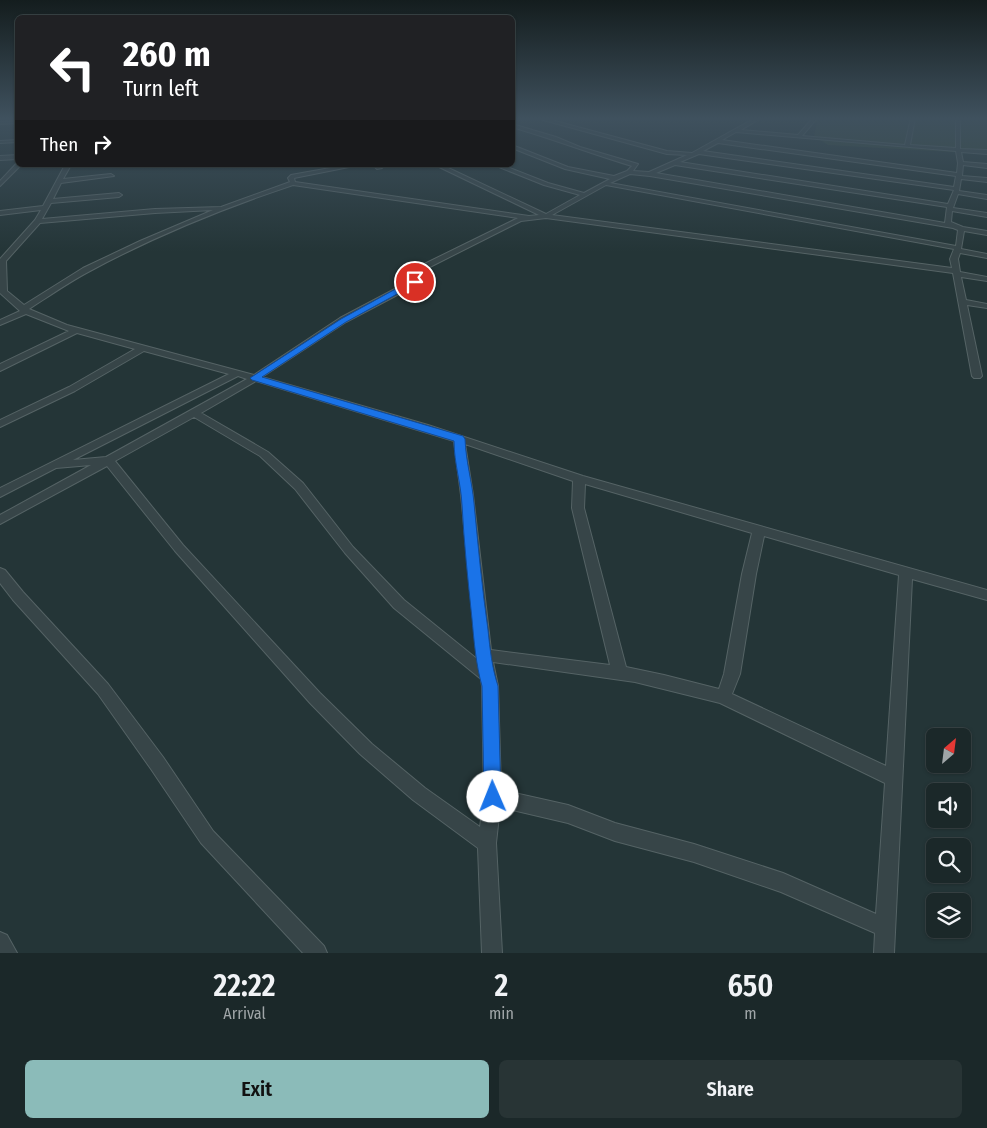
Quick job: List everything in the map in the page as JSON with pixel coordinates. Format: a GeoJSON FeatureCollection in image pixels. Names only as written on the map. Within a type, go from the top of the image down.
{"type":"FeatureCollection","features":[{"type":"Feature","properties":{"kind":"street"},"geometry":{"type":"LineString","coordinates":[[553,162],[567,168],[615,178]]}},
{"type":"Feature","properties":{"kind":"street"},"geometry":{"type":"LineString","coordinates":[[627,162],[636,165],[630,172]]}},
{"type":"Feature","properties":{"kind":"street"},"geometry":{"type":"LineString","coordinates":[[768,162],[987,197]]}},
{"type":"Feature","properties":{"kind":"street"},"geometry":{"type":"LineString","coordinates":[[866,162],[987,180]]}},
{"type":"Feature","properties":{"kind":"street"},"geometry":{"type":"LineString","coordinates":[[650,174],[674,163],[987,214]]}},
{"type":"Feature","properties":{"kind":"street"},"geometry":{"type":"LineString","coordinates":[[951,226],[948,223],[950,208],[957,191],[962,163],[987,166]]}},
{"type":"Feature","properties":{"kind":"street"},"geometry":{"type":"LineString","coordinates":[[0,184],[16,167]]}},
{"type":"Feature","properties":{"kind":"street"},"geometry":{"type":"LineString","coordinates":[[68,167],[38,220],[2,261],[3,292],[25,310],[45,320],[141,349],[238,373],[459,439],[579,479],[987,595]]}},
{"type":"Feature","properties":{"kind":"street"},"geometry":{"type":"LineString","coordinates":[[293,183],[291,178],[293,176],[345,167]]}},
{"type":"Feature","properties":{"kind":"street"},"geometry":{"type":"LineString","coordinates":[[442,167],[546,216]]}},
{"type":"Feature","properties":{"kind":"street"},"geometry":{"type":"LineString","coordinates":[[502,167],[546,184],[584,194]]}},
{"type":"Feature","properties":{"kind":"street"},"geometry":{"type":"LineString","coordinates":[[546,216],[584,194],[630,172],[987,233]]}},
{"type":"Feature","properties":{"kind":"street"},"geometry":{"type":"LineString","coordinates":[[61,181],[111,176]]}},
{"type":"Feature","properties":{"kind":"street"},"geometry":{"type":"LineString","coordinates":[[0,323],[25,310],[86,270],[142,242],[256,195],[293,183],[528,217]]}},
{"type":"Feature","properties":{"kind":"street"},"geometry":{"type":"LineString","coordinates":[[607,184],[987,256]]}},
{"type":"Feature","properties":{"kind":"street"},"geometry":{"type":"LineString","coordinates":[[48,201],[118,195]]}},
{"type":"Feature","properties":{"kind":"street"},"geometry":{"type":"LineString","coordinates":[[0,213],[44,208]]}},
{"type":"Feature","properties":{"kind":"street"},"geometry":{"type":"LineString","coordinates":[[38,220],[223,208]]}},
{"type":"Feature","properties":{"kind":"street"},"geometry":{"type":"LineString","coordinates":[[0,520],[255,378],[344,320],[415,282],[410,277],[411,274],[520,219],[528,217],[546,216],[957,273],[987,279]]}},
{"type":"Feature","properties":{"kind":"street"},"geometry":{"type":"LineString","coordinates":[[961,229],[962,237],[954,260],[964,302],[977,376]]}},
{"type":"Feature","properties":{"kind":"street"},"geometry":{"type":"LineString","coordinates":[[964,302],[987,306]]}},
{"type":"Feature","properties":{"kind":"street"},"geometry":{"type":"LineString","coordinates":[[0,368],[77,330]]}},
{"type":"Feature","properties":{"kind":"street"},"geometry":{"type":"LineString","coordinates":[[0,424],[56,398],[118,364],[141,349]]}},
{"type":"Feature","properties":{"kind":"street"},"geometry":{"type":"LineString","coordinates":[[0,493],[238,373]]}},
{"type":"Feature","properties":{"kind":"street"},"geometry":{"type":"LineString","coordinates":[[194,413],[264,454],[300,486],[349,550],[399,604],[486,675]]}},
{"type":"Feature","properties":{"kind":"street"},"geometry":{"type":"LineString","coordinates":[[459,439],[460,461],[468,502],[470,536],[486,675],[490,686],[493,797],[487,843],[492,953]]}},
{"type":"Feature","properties":{"kind":"street"},"geometry":{"type":"LineString","coordinates":[[54,465],[108,460]]}},
{"type":"Feature","properties":{"kind":"street"},"geometry":{"type":"LineString","coordinates":[[108,460],[119,471],[179,548],[315,698],[366,749],[419,794],[487,843]]}},
{"type":"Feature","properties":{"kind":"street"},"geometry":{"type":"LineString","coordinates":[[579,479],[578,508],[618,671]]}},
{"type":"Feature","properties":{"kind":"street"},"geometry":{"type":"LineString","coordinates":[[723,697],[732,674],[749,574],[759,531]]}},
{"type":"Feature","properties":{"kind":"street"},"geometry":{"type":"LineString","coordinates":[[884,953],[906,572]]}},
{"type":"Feature","properties":{"kind":"street"},"geometry":{"type":"LineString","coordinates":[[0,573],[18,596],[62,641],[103,689],[157,763],[207,837],[317,953]]}},
{"type":"Feature","properties":{"kind":"street"},"geometry":{"type":"LineString","coordinates":[[485,655],[618,671],[695,688],[723,697],[894,779]]}},
{"type":"Feature","properties":{"kind":"street"},"geometry":{"type":"LineString","coordinates":[[493,797],[568,814],[615,832],[694,853],[783,884],[886,928]]}},
{"type":"Feature","properties":{"kind":"street"},"geometry":{"type":"LineString","coordinates":[[0,942],[6,953]]}},
{"type":"Feature","properties":{"kind":"route"},"geometry":{"type":"LineString","coordinates":[[415,282],[344,320],[255,378],[459,439],[460,461],[468,502],[470,536],[486,675],[490,686],[493,797]]}}]}
